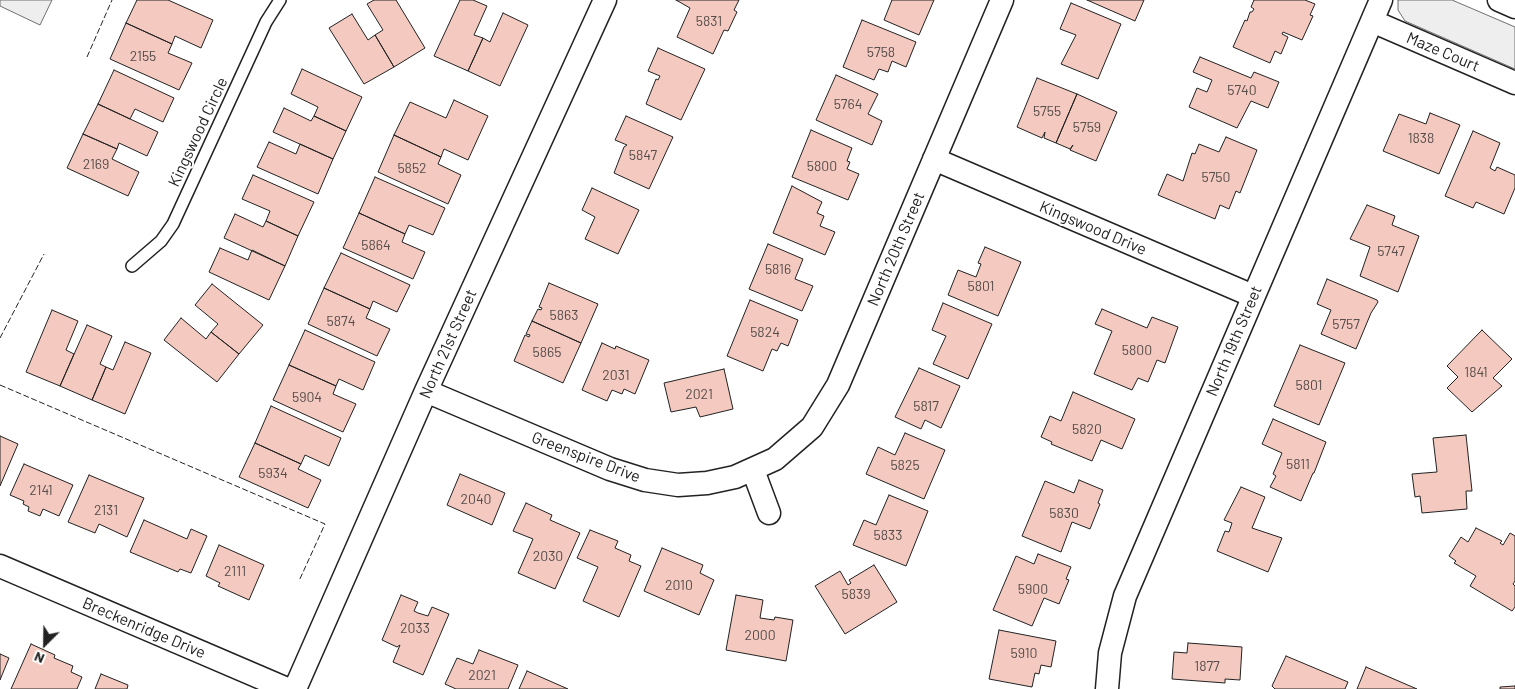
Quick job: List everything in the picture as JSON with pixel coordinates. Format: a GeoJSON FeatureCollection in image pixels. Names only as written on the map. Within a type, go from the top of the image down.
{"type":"FeatureCollection","features":[{"type":"Feature","properties":{"kind":"street","name":"North 21st Street"},"geometry":{"type":"LineString","coordinates":[[295,689],[426,391],[605,0]]}},
{"type":"Feature","properties":{"kind":"street","name":"North 20th Street"},"geometry":{"type":"LineString","coordinates":[[753,470],[775,459],[800,439],[823,413],[844,373],[1002,0]]}},
{"type":"Feature","properties":{"kind":"street","name":"North 19th Street"},"geometry":{"type":"LineString","coordinates":[[1107,689],[1110,653],[1125,596],[1381,0]]}},
{"type":"Feature","properties":{"kind":"street"},"geometry":{"type":"LineString","coordinates":[[1499,0],[1515,7]]}},
{"type":"Feature","properties":{"kind":"street","name":"Maze Court"},"geometry":{"type":"LineString","coordinates":[[1372,22],[1515,83]]}},
{"type":"Feature","properties":{"kind":"street","name":"Kingswood Drive"},"geometry":{"type":"LineString","coordinates":[[934,159],[1253,296]]}},
{"type":"Feature","properties":{"kind":"street","name":"Greenspire Drive"},"geometry":{"type":"LineString","coordinates":[[426,391],[610,469],[645,480],[678,485],[693,485],[721,480],[753,470]]}},
{"type":"Feature","properties":{"kind":"street"},"geometry":{"type":"LineString","coordinates":[[753,470],[769,513]]}},
{"type":"Feature","properties":{"kind":"street","name":"Breckenridge Drive"},"geometry":{"type":"LineString","coordinates":[[0,566],[287,689]]}},
{"type":"Feature","properties":{"kind":"lane","name":"Kingswood Circle"},"geometry":{"type":"LineString","coordinates":[[132,266],[153,250],[168,232],[266,22],[280,0]]}},
{"type":"Feature","properties":{"kind":"shaded area"},"geometry":{"type":"Polygon","coordinates":[[[0,0],[52,0],[40,25],[0,6],[0,0]]]}},
{"type":"Feature","properties":{"kind":"shaded area"},"geometry":{"type":"Polygon","coordinates":[[[1398,0],[1452,0],[1515,27],[1515,69],[1405,21],[1398,10],[1398,0]]]}},
{"type":"Feature","properties":{"kind":"building"},"geometry":{"type":"Polygon","coordinates":[[[137,0],[168,0],[213,20],[201,48],[175,36],[172,44],[126,23],[137,0]]]}},
{"type":"Feature","properties":{"kind":"building"},"geometry":{"type":"Polygon","coordinates":[[[374,0],[396,0],[425,48],[394,67],[375,35],[383,30],[367,4],[374,0]]]}},
{"type":"Feature","properties":{"kind":"building"},"geometry":{"type":"Polygon","coordinates":[[[460,0],[473,0],[487,6],[474,35],[483,38],[468,71],[434,56],[460,0]]]}},
{"type":"Feature","properties":{"kind":"building"},"geometry":{"type":"Polygon","coordinates":[[[676,0],[739,0],[734,10],[737,12],[728,31],[724,30],[713,54],[677,37],[690,8],[676,0]]]}},
{"type":"Feature","properties":{"kind":"building"},"geometry":{"type":"Polygon","coordinates":[[[892,0],[934,0],[919,35],[884,20],[892,0]]]}},
{"type":"Feature","properties":{"kind":"building"},"geometry":{"type":"Polygon","coordinates":[[[1087,0],[1144,0],[1135,21],[1087,0]]]}},
{"type":"Feature","properties":{"kind":"building"},"geometry":{"type":"Polygon","coordinates":[[[1254,0],[1305,0],[1315,4],[1310,15],[1313,16],[1302,40],[1283,32],[1282,34],[1288,37],[1281,54],[1275,51],[1270,63],[1233,47],[1245,20],[1247,21],[1250,12],[1254,9],[1251,7],[1254,0]]]}},
{"type":"Feature","properties":{"kind":"building"},"geometry":{"type":"Polygon","coordinates":[[[1071,3],[1121,24],[1098,79],[1061,64],[1076,35],[1060,29],[1071,3]]]}},
{"type":"Feature","properties":{"kind":"building"},"geometry":{"type":"Polygon","coordinates":[[[503,13],[528,25],[500,86],[468,71],[483,38],[490,42],[503,13]]]}},
{"type":"Feature","properties":{"kind":"building"},"geometry":{"type":"Polygon","coordinates":[[[352,14],[368,40],[375,35],[394,67],[364,84],[329,28],[352,14]]]}},
{"type":"Feature","properties":{"kind":"building"},"geometry":{"type":"Polygon","coordinates":[[[862,20],[916,42],[906,67],[892,61],[888,72],[879,69],[874,80],[843,67],[862,20]]]}},
{"type":"Feature","properties":{"kind":"building"},"geometry":{"type":"Polygon","coordinates":[[[126,23],[172,44],[168,53],[192,63],[179,90],[110,59],[126,23]]]}},
{"type":"Feature","properties":{"kind":"building"},"geometry":{"type":"Polygon","coordinates":[[[658,48],[705,69],[681,120],[646,104],[656,79],[658,80],[660,76],[648,71],[658,48]]]}},
{"type":"Feature","properties":{"kind":"building"},"geometry":{"type":"Polygon","coordinates":[[[1200,57],[1251,78],[1254,72],[1279,82],[1268,108],[1251,101],[1237,128],[1189,107],[1197,88],[1207,92],[1212,80],[1193,72],[1200,57]]]}},
{"type":"Feature","properties":{"kind":"building"},"geometry":{"type":"Polygon","coordinates":[[[302,69],[362,97],[346,131],[314,116],[318,107],[291,94],[302,69]]]}},
{"type":"Feature","properties":{"kind":"building"},"geometry":{"type":"Polygon","coordinates":[[[114,70],[174,98],[163,122],[135,109],[130,119],[98,104],[114,70]]]}},
{"type":"Feature","properties":{"kind":"building"},"geometry":{"type":"Polygon","coordinates":[[[836,75],[878,94],[868,114],[882,121],[872,145],[816,120],[836,75]]]}},
{"type":"Feature","properties":{"kind":"building"},"geometry":{"type":"Polygon","coordinates":[[[1037,78],[1077,94],[1056,143],[1044,138],[1045,132],[1042,138],[1017,127],[1037,78]]]}},
{"type":"Feature","properties":{"kind":"building"},"geometry":{"type":"Polygon","coordinates":[[[1077,94],[1117,112],[1096,161],[1070,150],[1073,145],[1070,149],[1056,143],[1077,94]]]}},
{"type":"Feature","properties":{"kind":"building"},"geometry":{"type":"Polygon","coordinates":[[[454,100],[488,116],[468,160],[444,149],[441,157],[394,135],[410,102],[446,118],[454,100]]]}},
{"type":"Feature","properties":{"kind":"building"},"geometry":{"type":"Polygon","coordinates":[[[98,104],[158,132],[147,156],[119,143],[117,149],[83,134],[98,104]]]}},
{"type":"Feature","properties":{"kind":"building"},"geometry":{"type":"Polygon","coordinates":[[[284,108],[311,121],[314,116],[346,131],[333,159],[273,132],[284,108]]]}},
{"type":"Feature","properties":{"kind":"building"},"geometry":{"type":"Polygon","coordinates":[[[1430,113],[1460,125],[1439,174],[1383,151],[1399,114],[1426,124],[1430,113]]]}},
{"type":"Feature","properties":{"kind":"building"},"geometry":{"type":"Polygon","coordinates":[[[626,116],[673,137],[649,189],[614,173],[624,147],[627,145],[615,140],[626,116]]]}},
{"type":"Feature","properties":{"kind":"building"},"geometry":{"type":"Polygon","coordinates":[[[811,130],[852,148],[847,161],[850,162],[847,169],[859,174],[848,200],[792,177],[811,130]]]}},
{"type":"Feature","properties":{"kind":"building"},"geometry":{"type":"Polygon","coordinates":[[[1473,131],[1500,143],[1490,168],[1495,171],[1497,167],[1515,175],[1515,188],[1504,214],[1476,202],[1473,208],[1445,196],[1473,131]]]}},
{"type":"Feature","properties":{"kind":"building"},"geometry":{"type":"Polygon","coordinates":[[[83,134],[117,149],[112,159],[139,172],[128,196],[67,168],[83,134]]]}},
{"type":"Feature","properties":{"kind":"building"},"geometry":{"type":"Polygon","coordinates":[[[394,135],[441,157],[438,164],[461,175],[448,204],[378,172],[394,135]]]}},
{"type":"Feature","properties":{"kind":"building"},"geometry":{"type":"Polygon","coordinates":[[[1226,137],[1257,150],[1240,193],[1236,191],[1229,209],[1220,205],[1215,219],[1158,195],[1167,174],[1183,181],[1192,153],[1195,154],[1199,144],[1219,152],[1226,137]]]}},
{"type":"Feature","properties":{"kind":"building"},"geometry":{"type":"Polygon","coordinates":[[[269,142],[296,154],[300,144],[333,159],[318,194],[257,167],[269,142]]]}},
{"type":"Feature","properties":{"kind":"building"},"geometry":{"type":"Polygon","coordinates":[[[253,175],[314,202],[298,236],[266,221],[270,211],[242,199],[253,175]]]}},
{"type":"Feature","properties":{"kind":"building"},"geometry":{"type":"Polygon","coordinates":[[[375,177],[445,208],[433,235],[409,225],[405,234],[359,213],[375,177]]]}},
{"type":"Feature","properties":{"kind":"building"},"geometry":{"type":"Polygon","coordinates":[[[792,186],[822,202],[817,213],[824,216],[820,226],[835,232],[825,255],[773,233],[792,186]]]}},
{"type":"Feature","properties":{"kind":"building"},"geometry":{"type":"Polygon","coordinates":[[[592,188],[639,210],[618,254],[585,239],[595,217],[582,210],[592,188]]]}},
{"type":"Feature","properties":{"kind":"building"},"geometry":{"type":"Polygon","coordinates":[[[1367,205],[1395,216],[1392,225],[1419,236],[1398,292],[1360,276],[1370,247],[1350,239],[1367,205]]]}},
{"type":"Feature","properties":{"kind":"building"},"geometry":{"type":"Polygon","coordinates":[[[359,213],[405,234],[402,242],[425,252],[413,279],[343,248],[359,213]]]}},
{"type":"Feature","properties":{"kind":"building"},"geometry":{"type":"Polygon","coordinates":[[[235,214],[263,227],[266,221],[298,236],[285,266],[224,238],[235,214]]]}},
{"type":"Feature","properties":{"kind":"building"},"geometry":{"type":"Polygon","coordinates":[[[768,244],[803,259],[795,279],[813,286],[802,311],[749,289],[768,244]]]}},
{"type":"Feature","properties":{"kind":"building"},"geometry":{"type":"Polygon","coordinates":[[[985,247],[1021,262],[998,316],[948,295],[958,270],[976,277],[981,264],[978,263],[985,247]]]}},
{"type":"Feature","properties":{"kind":"building"},"geometry":{"type":"Polygon","coordinates":[[[220,248],[248,260],[252,250],[285,266],[269,300],[209,272],[220,248]]]}},
{"type":"Feature","properties":{"kind":"building"},"geometry":{"type":"Polygon","coordinates":[[[341,253],[410,285],[397,312],[373,301],[370,309],[324,288],[341,253]]]}},
{"type":"Feature","properties":{"kind":"building"},"geometry":{"type":"Polygon","coordinates":[[[1327,279],[1378,302],[1371,313],[1356,349],[1321,334],[1331,310],[1317,304],[1327,279]]]}},
{"type":"Feature","properties":{"kind":"building"},"geometry":{"type":"Polygon","coordinates":[[[549,283],[598,304],[581,343],[532,321],[538,309],[541,310],[542,308],[539,307],[549,283]]]}},
{"type":"Feature","properties":{"kind":"building"},"geometry":{"type":"Polygon","coordinates":[[[212,284],[263,325],[239,354],[211,332],[218,324],[195,305],[212,284]]]}},
{"type":"Feature","properties":{"kind":"building"},"geometry":{"type":"Polygon","coordinates":[[[324,288],[370,309],[366,318],[390,329],[377,356],[308,324],[324,288]]]}},
{"type":"Feature","properties":{"kind":"building"},"geometry":{"type":"Polygon","coordinates":[[[750,300],[798,320],[788,346],[781,343],[777,351],[772,349],[763,371],[727,356],[750,300]]]}},
{"type":"Feature","properties":{"kind":"building"},"geometry":{"type":"Polygon","coordinates":[[[943,303],[992,324],[968,379],[933,364],[946,336],[932,330],[943,303]]]}},
{"type":"Feature","properties":{"kind":"building"},"geometry":{"type":"Polygon","coordinates":[[[1102,309],[1147,328],[1152,317],[1178,327],[1165,363],[1157,360],[1148,382],[1138,378],[1132,390],[1094,374],[1112,331],[1095,324],[1102,309]]]}},
{"type":"Feature","properties":{"kind":"building"},"geometry":{"type":"Polygon","coordinates":[[[52,310],[78,321],[66,350],[74,354],[60,386],[26,372],[52,310]]]}},
{"type":"Feature","properties":{"kind":"building"},"geometry":{"type":"Polygon","coordinates":[[[181,318],[206,339],[211,332],[239,354],[217,382],[164,340],[181,318]]]}},
{"type":"Feature","properties":{"kind":"building"},"geometry":{"type":"Polygon","coordinates":[[[532,321],[581,343],[563,383],[514,361],[525,335],[529,337],[530,335],[526,334],[532,321]]]}},
{"type":"Feature","properties":{"kind":"building"},"geometry":{"type":"Polygon","coordinates":[[[87,325],[112,336],[100,364],[106,367],[92,400],[60,386],[87,325]]]}},
{"type":"Feature","properties":{"kind":"building"},"geometry":{"type":"Polygon","coordinates":[[[305,330],[375,362],[363,390],[339,379],[336,386],[289,365],[305,330]]]}},
{"type":"Feature","properties":{"kind":"building"},"geometry":{"type":"Polygon","coordinates":[[[1482,330],[1512,359],[1493,378],[1502,386],[1472,412],[1447,388],[1458,377],[1447,366],[1482,330]]]}},
{"type":"Feature","properties":{"kind":"building"},"geometry":{"type":"Polygon","coordinates":[[[125,342],[151,353],[125,414],[92,400],[106,367],[113,370],[125,342]]]}},
{"type":"Feature","properties":{"kind":"building"},"geometry":{"type":"Polygon","coordinates":[[[602,343],[615,349],[616,346],[649,360],[635,394],[624,389],[622,394],[612,390],[607,401],[582,390],[602,343]]]}},
{"type":"Feature","properties":{"kind":"building"},"geometry":{"type":"Polygon","coordinates":[[[1300,345],[1345,363],[1319,425],[1274,406],[1300,345]]]}},
{"type":"Feature","properties":{"kind":"building"},"geometry":{"type":"Polygon","coordinates":[[[289,365],[336,386],[333,394],[356,404],[343,432],[273,400],[289,365]]]}},
{"type":"Feature","properties":{"kind":"building"},"geometry":{"type":"Polygon","coordinates":[[[919,368],[960,386],[941,428],[925,420],[921,429],[895,417],[919,368]]]}},
{"type":"Feature","properties":{"kind":"building"},"geometry":{"type":"Polygon","coordinates":[[[724,369],[733,409],[700,417],[696,407],[671,412],[664,383],[724,369]]]}},
{"type":"Feature","properties":{"kind":"building"},"geometry":{"type":"Polygon","coordinates":[[[1073,392],[1135,419],[1122,449],[1101,440],[1092,461],[1051,444],[1052,442],[1041,437],[1050,416],[1061,421],[1073,392]]]}},
{"type":"Feature","properties":{"kind":"building"},"geometry":{"type":"Polygon","coordinates":[[[271,406],[341,438],[329,466],[305,455],[301,464],[255,443],[271,406]]]}},
{"type":"Feature","properties":{"kind":"building"},"geometry":{"type":"Polygon","coordinates":[[[1273,419],[1326,442],[1301,501],[1270,487],[1276,476],[1273,474],[1282,453],[1262,444],[1273,419]]]}},
{"type":"Feature","properties":{"kind":"building"},"geometry":{"type":"Polygon","coordinates":[[[905,433],[945,450],[924,499],[866,474],[878,447],[895,455],[905,433]]]}},
{"type":"Feature","properties":{"kind":"building"},"geometry":{"type":"Polygon","coordinates":[[[1466,435],[1472,491],[1466,491],[1467,509],[1422,513],[1420,496],[1415,497],[1412,474],[1437,472],[1433,438],[1466,435]]]}},
{"type":"Feature","properties":{"kind":"building"},"geometry":{"type":"Polygon","coordinates":[[[0,436],[18,444],[0,486],[0,436]]]}},
{"type":"Feature","properties":{"kind":"building"},"geometry":{"type":"Polygon","coordinates":[[[255,443],[301,464],[298,469],[321,480],[308,508],[239,477],[255,443]]]}},
{"type":"Feature","properties":{"kind":"building"},"geometry":{"type":"Polygon","coordinates":[[[24,464],[73,485],[59,516],[43,509],[40,516],[28,511],[29,507],[23,504],[24,501],[10,495],[24,464]]]}},
{"type":"Feature","properties":{"kind":"building"},"geometry":{"type":"Polygon","coordinates":[[[460,474],[505,493],[492,525],[447,505],[460,474]]]}},
{"type":"Feature","properties":{"kind":"building"},"geometry":{"type":"Polygon","coordinates":[[[89,475],[144,498],[127,537],[99,524],[95,533],[68,522],[89,475]]]}},
{"type":"Feature","properties":{"kind":"building"},"geometry":{"type":"Polygon","coordinates":[[[1079,480],[1103,490],[1098,503],[1100,504],[1090,529],[1072,522],[1061,552],[1022,536],[1045,481],[1074,493],[1079,480]]]}},
{"type":"Feature","properties":{"kind":"building"},"geometry":{"type":"Polygon","coordinates":[[[1241,487],[1265,497],[1252,528],[1282,538],[1268,572],[1217,551],[1225,531],[1229,532],[1232,523],[1224,520],[1241,487]]]}},
{"type":"Feature","properties":{"kind":"building"},"geometry":{"type":"Polygon","coordinates":[[[889,495],[928,511],[906,566],[853,545],[864,520],[876,525],[889,495]]]}},
{"type":"Feature","properties":{"kind":"building"},"geometry":{"type":"Polygon","coordinates":[[[526,503],[552,515],[550,520],[580,533],[555,589],[518,573],[533,539],[513,531],[526,503]]]}},
{"type":"Feature","properties":{"kind":"building"},"geometry":{"type":"Polygon","coordinates":[[[144,520],[187,539],[191,529],[207,536],[191,573],[180,569],[178,572],[130,552],[144,520]]]}},
{"type":"Feature","properties":{"kind":"building"},"geometry":{"type":"Polygon","coordinates":[[[1476,528],[1502,541],[1500,543],[1503,545],[1510,533],[1515,536],[1515,581],[1513,584],[1515,586],[1515,607],[1512,611],[1470,586],[1476,576],[1454,563],[1456,561],[1449,556],[1461,537],[1468,542],[1476,528]]]}},
{"type":"Feature","properties":{"kind":"building"},"geometry":{"type":"Polygon","coordinates":[[[590,530],[618,541],[615,548],[631,555],[629,561],[641,566],[619,617],[583,601],[598,567],[577,558],[590,530]]]}},
{"type":"Feature","properties":{"kind":"building"},"geometry":{"type":"Polygon","coordinates":[[[219,545],[264,565],[249,600],[218,586],[220,583],[206,576],[219,545]]]}},
{"type":"Feature","properties":{"kind":"building"},"geometry":{"type":"Polygon","coordinates":[[[662,548],[703,565],[700,573],[714,580],[699,615],[644,591],[662,548]]]}},
{"type":"Feature","properties":{"kind":"building"},"geometry":{"type":"Polygon","coordinates":[[[1038,554],[1071,567],[1066,579],[1069,580],[1059,604],[1044,598],[1032,626],[993,610],[1016,556],[1034,564],[1038,554]]]}},
{"type":"Feature","properties":{"kind":"building"},"geometry":{"type":"Polygon","coordinates":[[[874,565],[897,602],[845,634],[815,586],[840,571],[848,585],[851,583],[849,580],[874,565]]]}},
{"type":"Feature","properties":{"kind":"building"},"geometry":{"type":"Polygon","coordinates":[[[401,595],[418,602],[414,611],[418,613],[428,616],[432,607],[449,614],[423,675],[393,662],[400,645],[397,647],[382,640],[401,595]]]}},
{"type":"Feature","properties":{"kind":"building"},"geometry":{"type":"Polygon","coordinates":[[[736,595],[763,600],[760,618],[774,620],[775,617],[793,620],[786,661],[726,650],[736,595]]]}},
{"type":"Feature","properties":{"kind":"building"},"geometry":{"type":"Polygon","coordinates":[[[999,630],[1056,641],[1051,667],[1041,665],[1039,674],[1035,673],[1032,687],[989,679],[999,630]]]}},
{"type":"Feature","properties":{"kind":"building"},"geometry":{"type":"Polygon","coordinates":[[[1188,643],[1242,647],[1240,680],[1225,679],[1225,683],[1172,679],[1174,652],[1187,653],[1188,643]]]}},
{"type":"Feature","properties":{"kind":"building"},"geometry":{"type":"Polygon","coordinates":[[[31,644],[55,655],[54,658],[73,666],[71,672],[82,677],[77,689],[11,689],[31,644]]]}},
{"type":"Feature","properties":{"kind":"building"},"geometry":{"type":"Polygon","coordinates":[[[479,650],[518,665],[508,689],[456,689],[445,684],[457,658],[473,664],[479,650]]]}},
{"type":"Feature","properties":{"kind":"building"},"geometry":{"type":"Polygon","coordinates":[[[0,654],[9,658],[0,680],[0,654]]]}},
{"type":"Feature","properties":{"kind":"building"},"geometry":{"type":"Polygon","coordinates":[[[1286,656],[1348,682],[1345,689],[1275,689],[1272,686],[1286,656]]]}},
{"type":"Feature","properties":{"kind":"building"},"geometry":{"type":"Polygon","coordinates":[[[1366,667],[1417,689],[1357,689],[1366,667]]]}},
{"type":"Feature","properties":{"kind":"building"},"geometry":{"type":"Polygon","coordinates":[[[527,671],[568,689],[519,689],[527,671]]]}},
{"type":"Feature","properties":{"kind":"building"},"geometry":{"type":"Polygon","coordinates":[[[101,674],[128,685],[127,689],[95,689],[101,674]]]}},
{"type":"Feature","properties":{"kind":"building"},"geometry":{"type":"Polygon","coordinates":[[[1515,686],[1515,689],[1500,689],[1500,687],[1515,686]]]}},
{"type":"Feature","properties":{"kind":"fence"},"geometry":{"type":"LineString","coordinates":[[87,57],[112,0]]}},
{"type":"Feature","properties":{"kind":"fence"},"geometry":{"type":"LineString","coordinates":[[0,338],[44,254]]}},
{"type":"Feature","properties":{"kind":"fence"},"geometry":{"type":"LineString","coordinates":[[0,385],[325,524],[299,581]]}}]}
